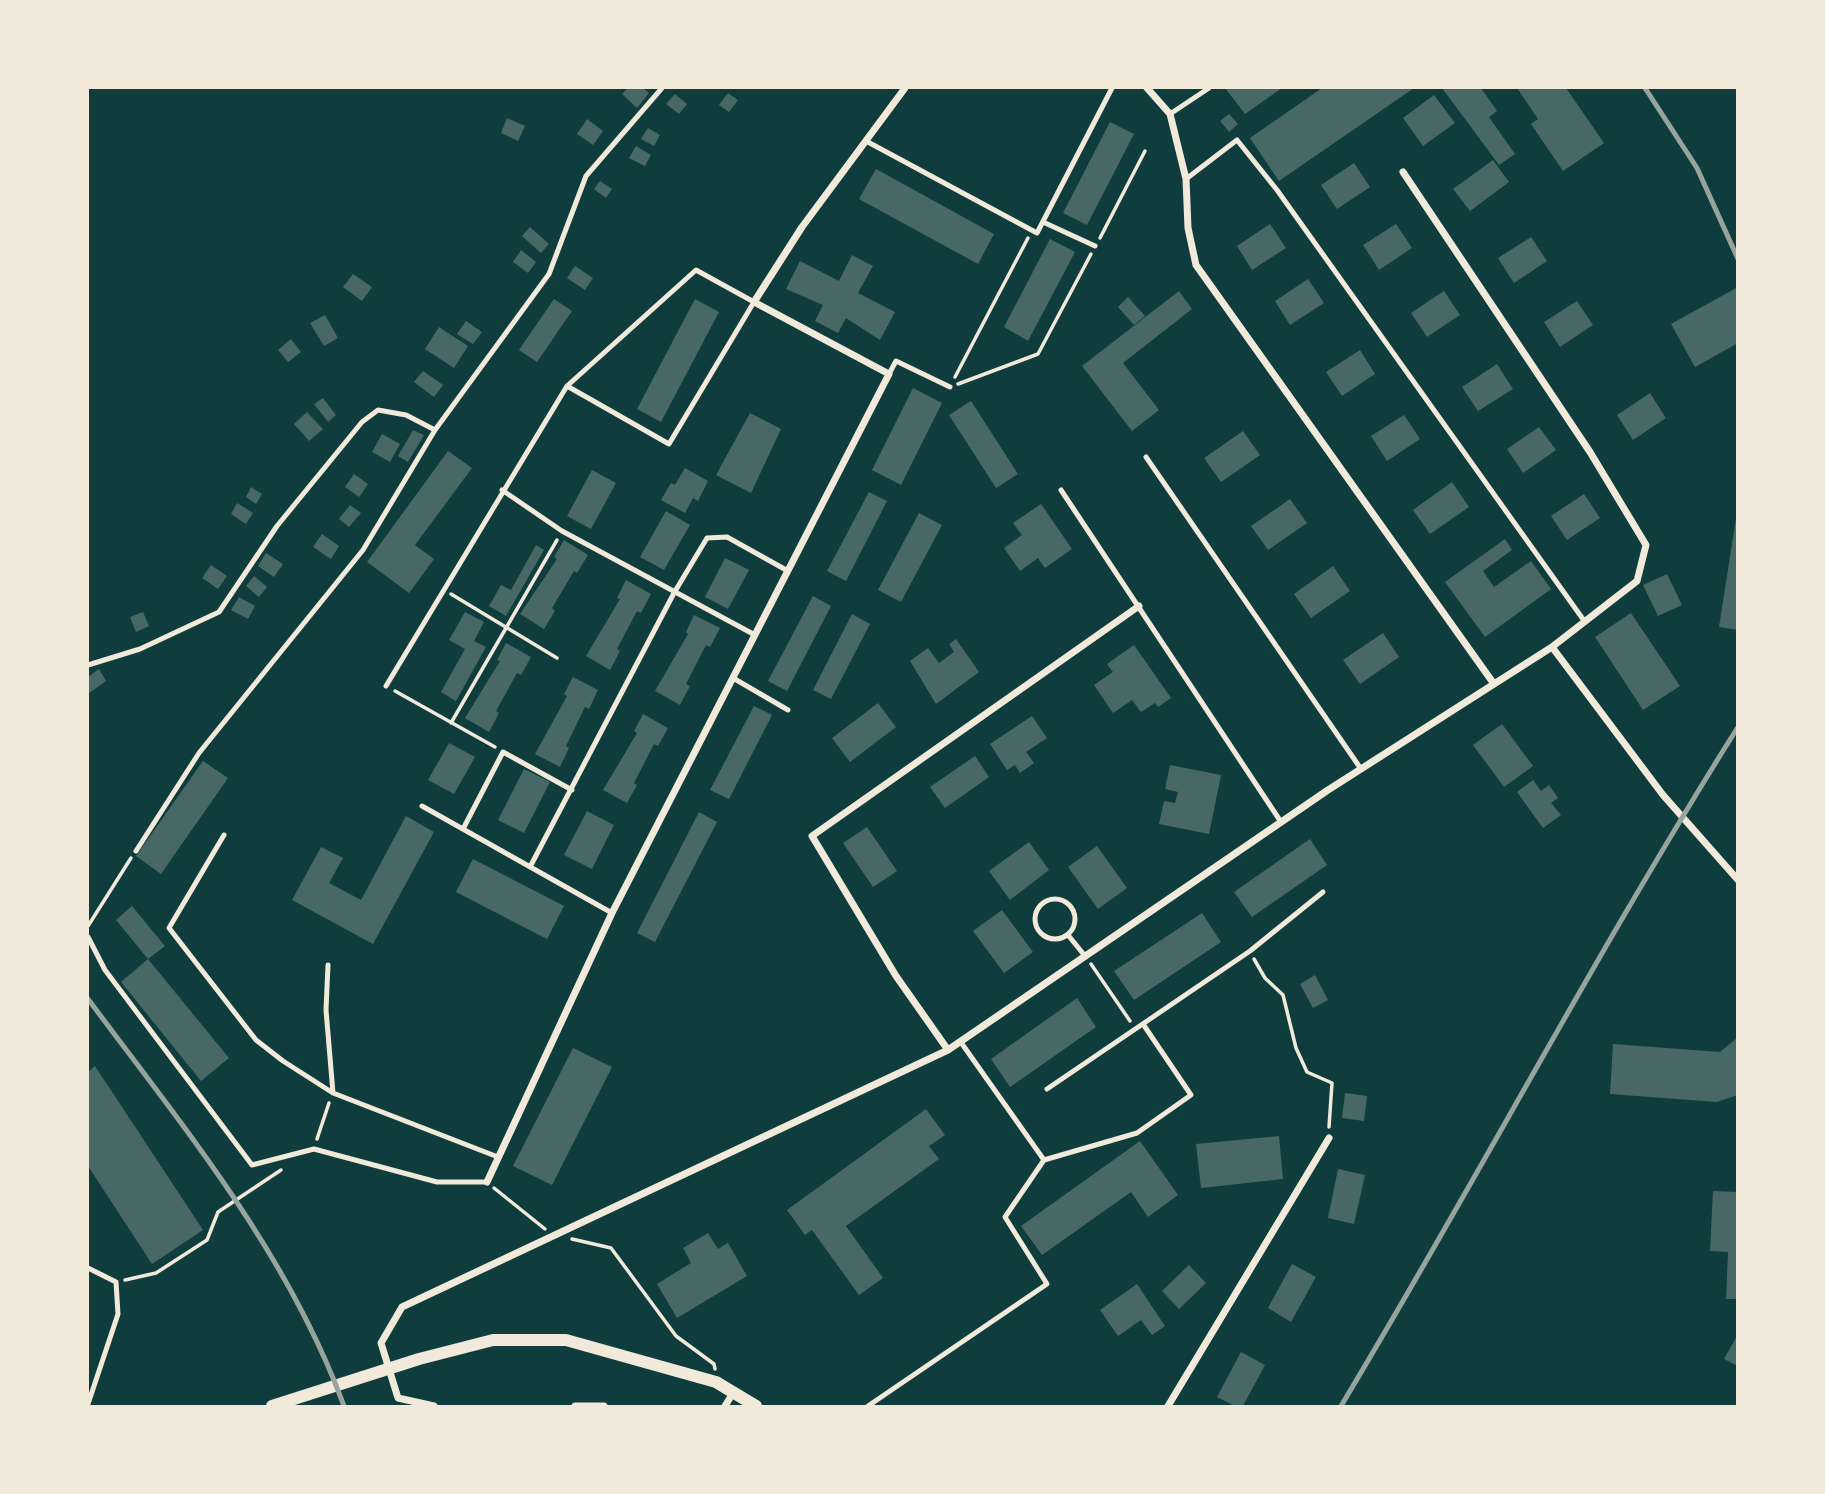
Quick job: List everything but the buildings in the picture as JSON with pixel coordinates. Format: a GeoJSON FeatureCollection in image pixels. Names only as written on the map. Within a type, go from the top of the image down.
{"type":"FeatureCollection","features":[{"type":"Feature","properties":{"kind":"street"},"geometry":{"type":"LineString","coordinates":[[487,1182],[612,913],[889,374],[754,302],[802,227],[905,88]]}},
{"type":"Feature","properties":{"kind":"street"},"geometry":{"type":"LineString","coordinates":[[1147,88],[1170,114],[1186,179],[1188,228],[1196,265],[1494,684]]}},
{"type":"Feature","properties":{"kind":"street"},"geometry":{"type":"LineString","coordinates":[[434,1406],[398,1398],[381,1343],[402,1307],[552,1234],[948,1050],[1281,822],[1552,647],[1637,581],[1646,545],[1590,452],[1402,172]]}},
{"type":"Feature","properties":{"kind":"street"},"geometry":{"type":"LineString","coordinates":[[948,1050],[896,976],[812,836],[1139,606]]}},
{"type":"Feature","properties":{"kind":"street"},"geometry":{"type":"LineString","coordinates":[[1552,647],[1663,795],[1738,880]]}},
{"type":"Feature","properties":{"kind":"street"},"geometry":{"type":"LineString","coordinates":[[1168,1406],[1329,1138]]}},
{"type":"Feature","properties":{"kind":"street"},"geometry":{"type":"LineString","coordinates":[[272,1406],[419,1359],[494,1340],[565,1340],[716,1382],[756,1406]]}},
{"type":"Feature","properties":{"kind":"street"},"geometry":{"type":"LineString","coordinates":[[725,1406],[733,1393]]}},
{"type":"Feature","properties":{"kind":"street"},"geometry":{"type":"LineString","coordinates":[[575,1406],[604,1406]]}},
{"type":"Feature","properties":{"kind":"lane"},"geometry":{"type":"LineString","coordinates":[[136,851],[199,752],[363,550],[435,430],[549,274],[586,176],[662,88]]}},
{"type":"Feature","properties":{"kind":"lane"},"geometry":{"type":"LineString","coordinates":[[866,141],[1037,233],[1112,88]]}},
{"type":"Feature","properties":{"kind":"lane"},"geometry":{"type":"LineString","coordinates":[[1170,114],[1209,88]]}},
{"type":"Feature","properties":{"kind":"lane"},"geometry":{"type":"LineString","coordinates":[[1186,179],[1237,140],[1285,201],[1585,622]]}},
{"type":"Feature","properties":{"kind":"lane"},"geometry":{"type":"LineString","coordinates":[[1043,222],[1095,246]]}},
{"type":"Feature","properties":{"kind":"lane"},"geometry":{"type":"LineString","coordinates":[[386,686],[502,489],[567,386],[696,270],[754,302],[668,444],[567,386]]}},
{"type":"Feature","properties":{"kind":"lane"},"geometry":{"type":"LineString","coordinates":[[889,374],[896,361],[950,387]]}},
{"type":"Feature","properties":{"kind":"lane"},"geometry":{"type":"LineString","coordinates":[[88,666],[140,649],[219,612],[277,526],[362,422],[378,411],[406,415],[435,430]]}},
{"type":"Feature","properties":{"kind":"lane"},"geometry":{"type":"LineString","coordinates":[[1146,457],[1361,769]]}},
{"type":"Feature","properties":{"kind":"lane"},"geometry":{"type":"LineString","coordinates":[[502,489],[562,531],[755,635]]}},
{"type":"Feature","properties":{"kind":"lane"},"geometry":{"type":"LineString","coordinates":[[1061,491],[1281,822]]}},
{"type":"Feature","properties":{"kind":"lane"},"geometry":{"type":"LineString","coordinates":[[530,866],[674,593],[707,538],[727,537],[788,571]]}},
{"type":"Feature","properties":{"kind":"lane"},"geometry":{"type":"LineString","coordinates":[[733,678],[788,710]]}},
{"type":"Feature","properties":{"kind":"lane"},"geometry":{"type":"LineString","coordinates":[[463,829],[503,752],[572,790]]}},
{"type":"Feature","properties":{"kind":"lane"},"geometry":{"type":"LineString","coordinates":[[422,806],[612,913]]}},
{"type":"Feature","properties":{"kind":"lane"},"geometry":{"type":"LineString","coordinates":[[224,835],[169,928],[256,1040],[333,1093],[498,1157]]}},
{"type":"Feature","properties":{"kind":"lane"},"geometry":{"type":"LineString","coordinates":[[1047,1089],[1250,951],[1323,892]]}},
{"type":"Feature","properties":{"kind":"lane"},"geometry":{"type":"LineString","coordinates":[[1048,899],[1063,900],[1073,909],[1076,923],[1068,935],[1055,940],[1041,935],[1034,922],[1037,909],[1048,899]]}},
{"type":"Feature","properties":{"kind":"lane"},"geometry":{"type":"LineString","coordinates":[[1068,935],[1085,956]]}},
{"type":"Feature","properties":{"kind":"lane"},"geometry":{"type":"LineString","coordinates":[[88,937],[105,970],[252,1165],[314,1149],[437,1182],[487,1182]]}},
{"type":"Feature","properties":{"kind":"lane"},"geometry":{"type":"LineString","coordinates":[[327,965],[326,1010],[333,1093]]}},
{"type":"Feature","properties":{"kind":"lane"},"geometry":{"type":"LineString","coordinates":[[868,1406],[1047,1284],[1005,1217],[1044,1160],[1137,1133],[1191,1095],[1143,1024]]}},
{"type":"Feature","properties":{"kind":"lane"},"geometry":{"type":"LineString","coordinates":[[960,1041],[1044,1160]]}},
{"type":"Feature","properties":{"kind":"lane"},"geometry":{"type":"LineString","coordinates":[[88,1268],[116,1282],[118,1314],[88,1404]]}},
{"type":"Feature","properties":{"kind":"path"},"geometry":{"type":"LineString","coordinates":[[950,387],[1038,354],[1145,151]]}},
{"type":"Feature","properties":{"kind":"path"},"geometry":{"type":"LineString","coordinates":[[950,387],[1033,230]]}},
{"type":"Feature","properties":{"kind":"path"},"geometry":{"type":"LineString","coordinates":[[451,723],[562,531]]}},
{"type":"Feature","properties":{"kind":"path"},"geometry":{"type":"LineString","coordinates":[[442,589],[557,658]]}},
{"type":"Feature","properties":{"kind":"path"},"geometry":{"type":"LineString","coordinates":[[386,686],[503,752]]}},
{"type":"Feature","properties":{"kind":"path"},"geometry":{"type":"LineString","coordinates":[[88,926],[136,851]]}},
{"type":"Feature","properties":{"kind":"path"},"geometry":{"type":"LineString","coordinates":[[1250,951],[1265,978],[1283,995],[1296,1048],[1307,1072],[1332,1083],[1329,1138]]}},
{"type":"Feature","properties":{"kind":"path"},"geometry":{"type":"LineString","coordinates":[[1085,956],[1135,1029]]}},
{"type":"Feature","properties":{"kind":"path"},"geometry":{"type":"LineString","coordinates":[[314,1149],[333,1093]]}},
{"type":"Feature","properties":{"kind":"path"},"geometry":{"type":"LineString","coordinates":[[116,1282],[156,1272],[207,1240],[218,1212],[291,1164]]}},
{"type":"Feature","properties":{"kind":"path"},"geometry":{"type":"LineString","coordinates":[[487,1182],[552,1234],[611,1248],[676,1336],[714,1364],[716,1382]]}},
{"type":"Feature","properties":{"kind":"railway"},"geometry":{"type":"LineString","coordinates":[[1645,88],[1697,168],[1738,259]]}},
{"type":"Feature","properties":{"kind":"railway"},"geometry":{"type":"LineString","coordinates":[[1341,1406],[1586,980],[1738,727]]}},
{"type":"Feature","properties":{"kind":"railway"},"geometry":{"type":"LineString","coordinates":[[88,999],[196,1144],[264,1244],[321,1350],[344,1406]]}}]}
